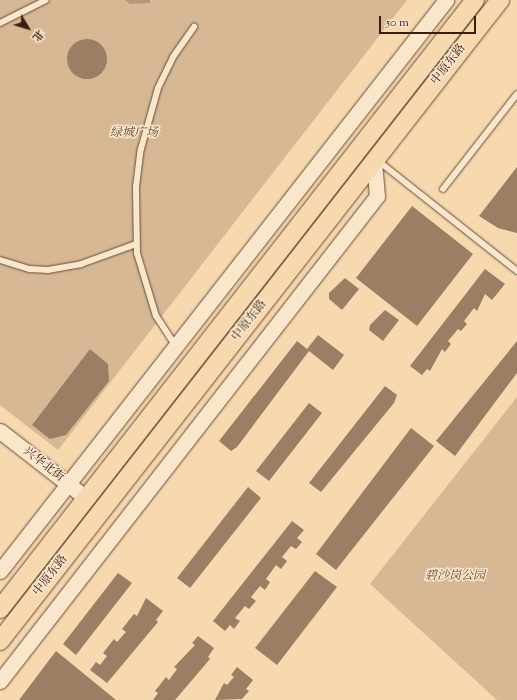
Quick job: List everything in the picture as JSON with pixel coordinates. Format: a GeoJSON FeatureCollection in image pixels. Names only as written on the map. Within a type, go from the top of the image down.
{"type":"FeatureCollection","features":[{"type":"Feature","properties":{"kind":"main road","name":"中原东路"},"geometry":{"type":"LineString","coordinates":[[0,609],[475,0]]}},
{"type":"Feature","properties":{"kind":"main road","name":"中原东路"},"geometry":{"type":"LineString","coordinates":[[0,641],[500,0]]}},
{"type":"Feature","properties":{"kind":"street"},"geometry":{"type":"LineString","coordinates":[[0,571],[446,0]]}},
{"type":"Feature","properties":{"kind":"street"},"geometry":{"type":"LineString","coordinates":[[0,681],[377,196],[375,160]]}},
{"type":"Feature","properties":{"kind":"street","name":"兴华北街"},"geometry":{"type":"LineString","coordinates":[[0,431],[86,498]]}},
{"type":"Feature","properties":{"kind":"lane"},"geometry":{"type":"LineString","coordinates":[[0,23],[46,0]]}},
{"type":"Feature","properties":{"kind":"lane"},"geometry":{"type":"LineString","coordinates":[[175,346],[156,316],[136,244],[136,187],[149,114],[173,57],[194,27]]}},
{"type":"Feature","properties":{"kind":"lane"},"geometry":{"type":"LineString","coordinates":[[443,189],[517,94]]}},
{"type":"Feature","properties":{"kind":"lane"},"geometry":{"type":"LineString","coordinates":[[375,160],[517,271]]}},
{"type":"Feature","properties":{"kind":"lane"},"geometry":{"type":"LineString","coordinates":[[0,260],[30,269],[48,270],[81,264],[136,244]]}},
{"type":"Feature","properties":{"kind":"green space","name":"绿城广场"},"geometry":{"type":"Polygon","coordinates":[[[0,0],[407,0],[58,450],[0,405],[0,0]]]}},
{"type":"Feature","properties":{"kind":"green space","name":"碧沙岗公园"},"geometry":{"type":"Polygon","coordinates":[[[517,397],[517,700],[497,700],[370,584],[517,397]]]}},
{"type":"Feature","properties":{"kind":"shaded area"},"geometry":{"type":"Polygon","coordinates":[[[125,0],[150,0],[150,3],[130,4],[125,0]]]}},
{"type":"Feature","properties":{"kind":"building"},"geometry":{"type":"Polygon","coordinates":[[[91,39],[98,42],[104,48],[107,59],[106,67],[98,76],[91,79],[83,79],[76,76],[68,67],[67,55],[70,48],[79,40],[91,39]]]}},
{"type":"Feature","properties":{"kind":"building"},"geometry":{"type":"Polygon","coordinates":[[[517,167],[517,233],[498,228],[479,216],[517,167]]]}},
{"type":"Feature","properties":{"kind":"building"},"geometry":{"type":"Polygon","coordinates":[[[412,206],[473,254],[417,326],[356,278],[412,206]]]}},
{"type":"Feature","properties":{"kind":"building"},"geometry":{"type":"Polygon","coordinates":[[[485,269],[505,284],[492,300],[485,294],[477,311],[474,308],[464,321],[467,324],[461,331],[458,329],[448,341],[451,344],[445,352],[442,349],[430,371],[427,369],[422,375],[410,366],[485,269]]]}},
{"type":"Feature","properties":{"kind":"building"},"geometry":{"type":"Polygon","coordinates":[[[345,278],[359,289],[342,310],[329,299],[329,293],[345,278]]]}},
{"type":"Feature","properties":{"kind":"building"},"geometry":{"type":"Polygon","coordinates":[[[385,310],[399,320],[383,341],[369,330],[370,325],[385,310]]]}},
{"type":"Feature","properties":{"kind":"building"},"geometry":{"type":"Polygon","coordinates":[[[318,335],[344,355],[333,370],[309,351],[237,447],[231,451],[219,441],[297,341],[307,349],[318,335]]]}},
{"type":"Feature","properties":{"kind":"building"},"geometry":{"type":"Polygon","coordinates":[[[517,341],[517,373],[455,456],[436,441],[517,341]]]}},
{"type":"Feature","properties":{"kind":"building"},"geometry":{"type":"Polygon","coordinates":[[[90,349],[108,364],[109,381],[66,435],[50,439],[32,425],[90,349]]]}},
{"type":"Feature","properties":{"kind":"building"},"geometry":{"type":"Polygon","coordinates":[[[385,386],[397,395],[394,403],[321,492],[309,483],[385,386]]]}},
{"type":"Feature","properties":{"kind":"building"},"geometry":{"type":"Polygon","coordinates":[[[309,403],[322,413],[269,481],[256,471],[309,403]]]}},
{"type":"Feature","properties":{"kind":"building"},"geometry":{"type":"Polygon","coordinates":[[[411,428],[434,446],[336,570],[316,554],[411,428]]]}},
{"type":"Feature","properties":{"kind":"building"},"geometry":{"type":"Polygon","coordinates":[[[248,487],[261,498],[190,588],[177,578],[248,487]]]}},
{"type":"Feature","properties":{"kind":"building"},"geometry":{"type":"Polygon","coordinates":[[[292,521],[304,530],[297,538],[302,542],[296,549],[291,546],[282,557],[287,561],[281,569],[276,565],[266,579],[270,582],[265,590],[260,586],[251,597],[256,601],[249,609],[245,606],[235,618],[240,621],[234,629],[230,625],[225,631],[213,621],[292,521]]]}},
{"type":"Feature","properties":{"kind":"building"},"geometry":{"type":"Polygon","coordinates":[[[315,571],[337,587],[277,665],[255,648],[315,571]]]}},
{"type":"Feature","properties":{"kind":"building"},"geometry":{"type":"Polygon","coordinates":[[[118,573],[132,583],[76,655],[63,644],[118,573]]]}},
{"type":"Feature","properties":{"kind":"building"},"geometry":{"type":"Polygon","coordinates":[[[146,598],[163,611],[156,620],[158,622],[107,683],[90,670],[96,662],[100,665],[107,656],[103,653],[114,639],[117,642],[126,632],[122,629],[134,614],[137,616],[146,598]]]}},
{"type":"Feature","properties":{"kind":"building"},"geometry":{"type":"Polygon","coordinates":[[[198,636],[214,648],[208,657],[210,659],[175,700],[153,700],[158,693],[155,691],[166,677],[169,680],[177,669],[174,667],[195,645],[192,643],[198,636]]]}},
{"type":"Feature","properties":{"kind":"building"},"geometry":{"type":"Polygon","coordinates":[[[56,651],[116,700],[19,700],[56,651]]]}},
{"type":"Feature","properties":{"kind":"building"},"geometry":{"type":"Polygon","coordinates":[[[237,667],[253,680],[246,689],[249,691],[242,699],[215,700],[224,683],[227,685],[234,677],[231,675],[237,667]]]}}]}
